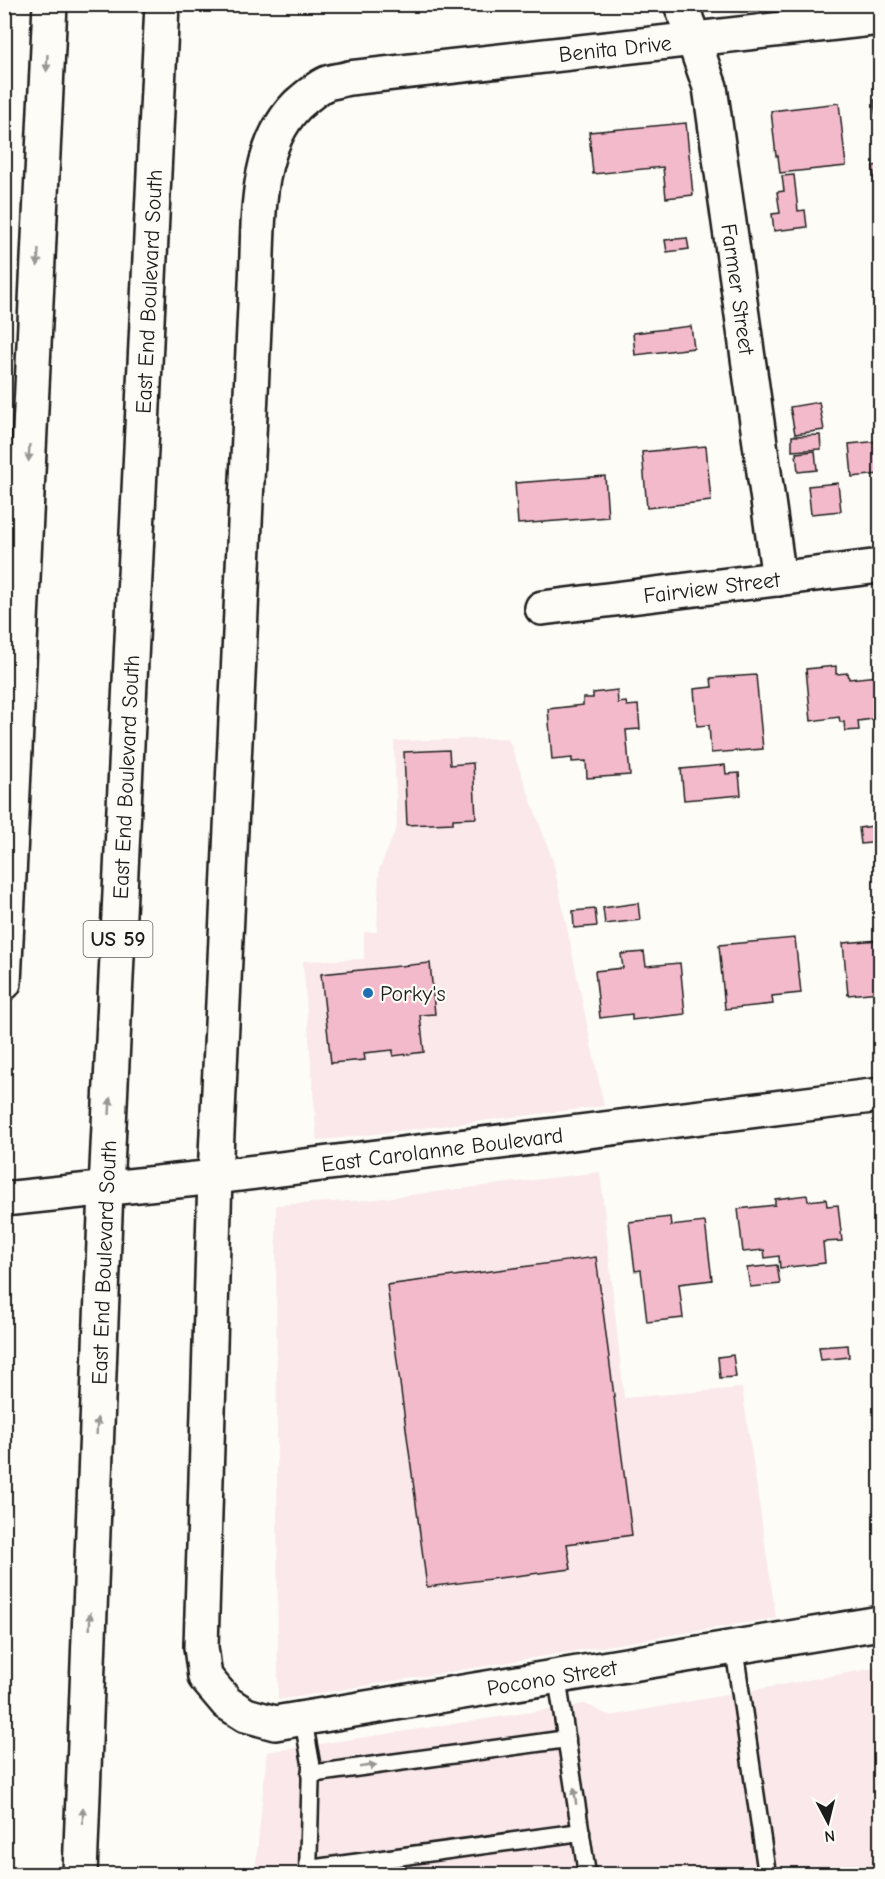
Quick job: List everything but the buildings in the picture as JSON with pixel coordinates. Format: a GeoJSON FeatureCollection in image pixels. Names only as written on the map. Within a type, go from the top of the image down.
{"type":"FeatureCollection","features":[{"type":"Feature","properties":{"kind":"main road"},"geometry":{"type":"LineString","coordinates":[[4,983],[50,4]]}},
{"type":"Feature","properties":{"kind":"main road","name":"East End Boulevard South"},"geometry":{"type":"LineString","coordinates":[[80,1875],[106,1189],[162,4]]}},
{"type":"Feature","properties":{"kind":"main road","name":"Farmer Street"},"geometry":{"type":"LineString","coordinates":[[681,4],[710,87],[779,579]]}},
{"type":"Feature","properties":{"kind":"main road","name":"Benita Drive"},"geometry":{"type":"LineString","coordinates":[[226,1703],[205,1677],[201,1647],[215,1178],[261,195],[266,161],[276,134],[290,112],[307,96],[326,84],[349,78],[880,18]]}},
{"type":"Feature","properties":{"kind":"main road","name":"Fairview Street"},"geometry":{"type":"LineString","coordinates":[[542,608],[880,566]]}},
{"type":"Feature","properties":{"kind":"main road","name":"East Carolanne Boulevard"},"geometry":{"type":"LineString","coordinates":[[4,1199],[215,1178],[880,1095]]}},
{"type":"Feature","properties":{"kind":"main road","name":"Pocono Street"},"geometry":{"type":"LineString","coordinates":[[226,1703],[246,1715],[275,1723],[880,1623]]}},
{"type":"Feature","properties":{"kind":"lane"},"geometry":{"type":"LineString","coordinates":[[734,1647],[767,1875]]}},
{"type":"Feature","properties":{"kind":"lane"},"geometry":{"type":"LineString","coordinates":[[557,1677],[587,1875]]}},
{"type":"Feature","properties":{"kind":"lane"},"geometry":{"type":"LineString","coordinates":[[303,1719],[311,1762],[308,1872],[581,1832]]}},
{"type":"Feature","properties":{"kind":"lane"},"geometry":{"type":"LineString","coordinates":[[310,1774],[567,1739]]}},
{"type":"Feature","properties":{"kind":"shaded area"},"geometry":{"type":"Polygon","coordinates":[[[508,738],[553,861],[604,1106],[317,1141],[303,961],[364,959],[364,932],[377,932],[379,870],[397,827],[394,741],[508,738]]]}},
{"type":"Feature","properties":{"kind":"shaded area"},"geometry":{"type":"Polygon","coordinates":[[[600,1172],[624,1398],[742,1388],[776,1618],[278,1700],[276,1205],[369,1200],[600,1172]]]}},
{"type":"Feature","properties":{"kind":"shaded area"},"geometry":{"type":"Polygon","coordinates":[[[880,1667],[880,1874],[255,1874],[267,1752],[585,1704],[610,1716],[880,1667]]]}},
{"type":"Feature","properties":{"kind":"place","name":"Porky's"},"geometry":{"type":"Point","coordinates":[368,993]}}]}
